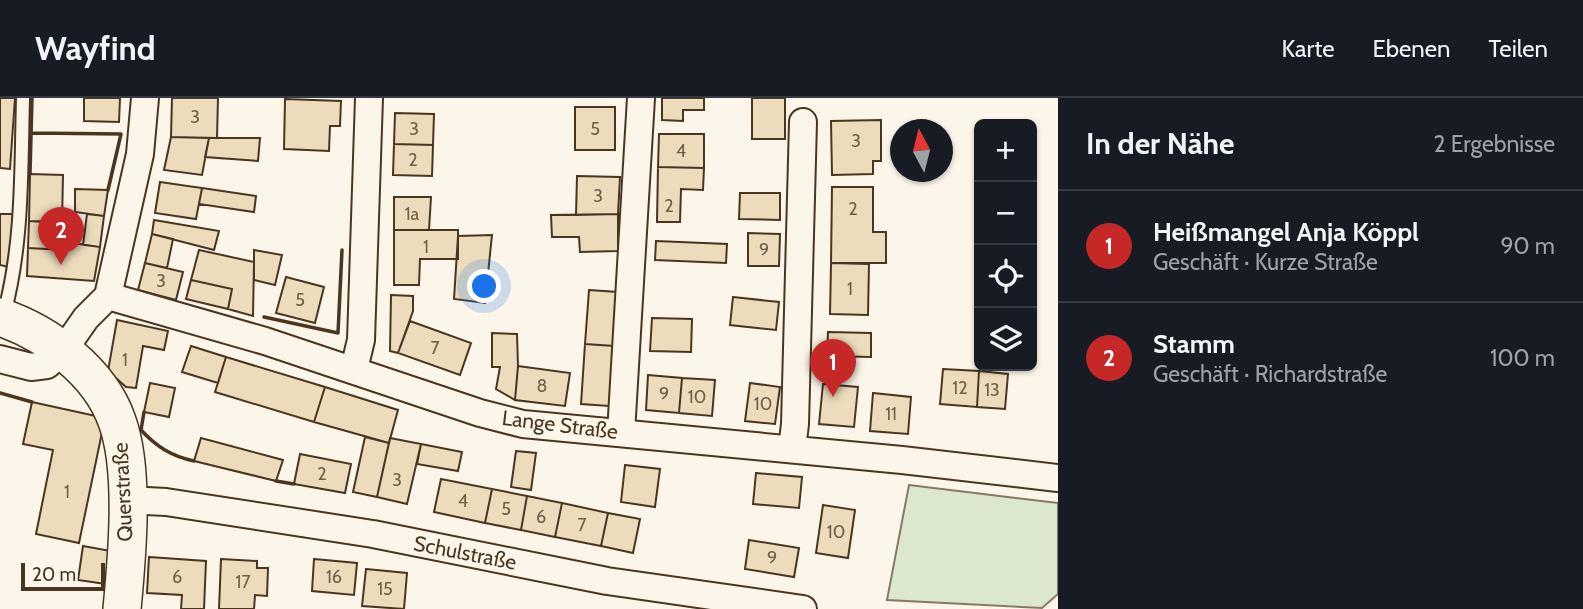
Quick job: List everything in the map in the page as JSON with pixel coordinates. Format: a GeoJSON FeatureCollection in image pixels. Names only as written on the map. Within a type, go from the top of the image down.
{"type":"FeatureCollection","features":[{"type":"Feature","properties":{"kind":"street"},"geometry":{"type":"LineString","coordinates":[[0,359],[31,367],[47,365],[63,352],[86,318],[108,296],[140,154],[145,98]]}},
{"type":"Feature","properties":{"kind":"street"},"geometry":{"type":"LineString","coordinates":[[354,369],[361,340],[369,98]]}},
{"type":"Feature","properties":{"kind":"street"},"geometry":{"type":"LineString","coordinates":[[621,433],[641,98]]}},
{"type":"Feature","properties":{"kind":"street"},"geometry":{"type":"LineString","coordinates":[[792,449],[803,122]]}},
{"type":"Feature","properties":{"kind":"street","name":"Lange Straße"},"geometry":{"type":"LineString","coordinates":[[108,296],[265,341],[480,413],[523,424],[792,449],[1058,478]]}},
{"type":"Feature","properties":{"kind":"street","name":"Querstraße"},"geometry":{"type":"LineString","coordinates":[[2,318],[32,330],[63,352],[102,394],[117,421],[124,449],[127,500],[122,609]]}},
{"type":"Feature","properties":{"kind":"street","name":"Schulstraße"},"geometry":{"type":"LineString","coordinates":[[127,500],[166,502],[373,534],[607,581],[803,609]]}},
{"type":"Feature","properties":{"kind":"lane"},"geometry":{"type":"LineString","coordinates":[[2,318],[14,277],[20,220],[23,98]]}},
{"type":"Feature","properties":{"kind":"green space"},"geometry":{"type":"Polygon","coordinates":[[[909,485],[1058,503],[1058,594],[1042,608],[887,600],[909,485]]]}},
{"type":"Feature","properties":{"kind":"building"},"geometry":{"type":"Polygon","coordinates":[[[0,98],[15,98],[10,169],[0,168],[0,98]]]}},
{"type":"Feature","properties":{"kind":"building"},"geometry":{"type":"Polygon","coordinates":[[[84,98],[120,98],[119,122],[84,121],[84,98]]]}},
{"type":"Feature","properties":{"kind":"building"},"geometry":{"type":"Polygon","coordinates":[[[172,98],[218,98],[217,138],[171,137],[172,98]]]}},
{"type":"Feature","properties":{"kind":"building"},"geometry":{"type":"Polygon","coordinates":[[[662,98],[704,98],[704,110],[683,110],[683,121],[662,120],[662,98]]]}},
{"type":"Feature","properties":{"kind":"building"},"geometry":{"type":"Polygon","coordinates":[[[752,98],[785,98],[785,139],[752,139],[752,98]]]}},
{"type":"Feature","properties":{"kind":"building"},"geometry":{"type":"Polygon","coordinates":[[[285,99],[341,101],[340,126],[330,126],[329,151],[284,149],[285,99]]]}},
{"type":"Feature","properties":{"kind":"building"},"geometry":{"type":"Polygon","coordinates":[[[575,107],[615,107],[615,150],[575,150],[575,107]]]}},
{"type":"Feature","properties":{"kind":"building"},"geometry":{"type":"Polygon","coordinates":[[[395,113],[434,114],[433,145],[394,144],[395,113]]]}},
{"type":"Feature","properties":{"kind":"building"},"geometry":{"type":"Polygon","coordinates":[[[881,120],[881,161],[873,161],[873,174],[832,175],[831,121],[881,120]]]}},
{"type":"Feature","properties":{"kind":"building"},"geometry":{"type":"Polygon","coordinates":[[[659,134],[704,134],[704,168],[658,167],[659,134]]]}},
{"type":"Feature","properties":{"kind":"building"},"geometry":{"type":"Polygon","coordinates":[[[171,137],[209,138],[202,175],[164,170],[171,137]]]}},
{"type":"Feature","properties":{"kind":"building"},"geometry":{"type":"Polygon","coordinates":[[[209,138],[260,138],[258,161],[205,157],[209,138]]]}},
{"type":"Feature","properties":{"kind":"building"},"geometry":{"type":"Polygon","coordinates":[[[394,144],[433,145],[432,176],[393,175],[394,144]]]}},
{"type":"Feature","properties":{"kind":"building"},"geometry":{"type":"Polygon","coordinates":[[[658,167],[704,168],[703,190],[681,189],[680,222],[657,222],[658,167]]]}},
{"type":"Feature","properties":{"kind":"building"},"geometry":{"type":"Polygon","coordinates":[[[30,174],[63,175],[62,223],[29,221],[30,174]]]}},
{"type":"Feature","properties":{"kind":"building"},"geometry":{"type":"Polygon","coordinates":[[[577,176],[620,177],[618,214],[576,215],[577,176]]]}},
{"type":"Feature","properties":{"kind":"building"},"geometry":{"type":"Polygon","coordinates":[[[160,182],[202,188],[196,219],[155,213],[160,182]]]}},
{"type":"Feature","properties":{"kind":"building"},"geometry":{"type":"Polygon","coordinates":[[[832,187],[873,187],[873,232],[886,232],[886,263],[831,263],[832,187]]]}},
{"type":"Feature","properties":{"kind":"building"},"geometry":{"type":"Polygon","coordinates":[[[202,188],[256,196],[254,212],[199,204],[202,188]]]}},
{"type":"Feature","properties":{"kind":"building"},"geometry":{"type":"Polygon","coordinates":[[[75,189],[108,190],[104,216],[75,212],[75,189]]]}},
{"type":"Feature","properties":{"kind":"building"},"geometry":{"type":"Polygon","coordinates":[[[740,193],[780,193],[780,220],[739,219],[740,193]]]}},
{"type":"Feature","properties":{"kind":"building"},"geometry":{"type":"Polygon","coordinates":[[[394,197],[431,197],[429,230],[394,230],[394,197]]]}},
{"type":"Feature","properties":{"kind":"building"},"geometry":{"type":"Polygon","coordinates":[[[0,214],[13,214],[9,267],[0,265],[0,214]]]}},
{"type":"Feature","properties":{"kind":"building"},"geometry":{"type":"Polygon","coordinates":[[[87,214],[104,216],[100,247],[83,245],[87,214]]]}},
{"type":"Feature","properties":{"kind":"building"},"geometry":{"type":"Polygon","coordinates":[[[618,214],[618,251],[580,252],[579,237],[552,237],[551,215],[618,214]]]}},
{"type":"Feature","properties":{"kind":"building"},"geometry":{"type":"Polygon","coordinates":[[[154,220],[219,231],[214,250],[152,234],[154,220]]]}},
{"type":"Feature","properties":{"kind":"building"},"geometry":{"type":"Polygon","coordinates":[[[29,221],[67,222],[66,250],[28,248],[29,221]]]}},
{"type":"Feature","properties":{"kind":"building"},"geometry":{"type":"Polygon","coordinates":[[[394,230],[458,230],[458,259],[420,259],[419,285],[394,285],[394,230]]]}},
{"type":"Feature","properties":{"kind":"building"},"geometry":{"type":"Polygon","coordinates":[[[748,233],[780,234],[779,266],[748,266],[748,233]]]}},
{"type":"Feature","properties":{"kind":"building"},"geometry":{"type":"Polygon","coordinates":[[[152,234],[173,239],[167,268],[145,263],[152,234]]]}},
{"type":"Feature","properties":{"kind":"building"},"geometry":{"type":"Polygon","coordinates":[[[492,235],[485,303],[454,299],[458,236],[492,235]]]}},
{"type":"Feature","properties":{"kind":"building"},"geometry":{"type":"Polygon","coordinates":[[[656,241],[727,244],[726,263],[655,260],[656,241]]]}},
{"type":"Feature","properties":{"kind":"building"},"geometry":{"type":"Polygon","coordinates":[[[66,242],[100,247],[94,281],[27,276],[28,248],[66,250],[66,242]]]}},
{"type":"Feature","properties":{"kind":"building"},"geometry":{"type":"Polygon","coordinates":[[[199,250],[254,262],[253,316],[228,309],[232,289],[191,280],[199,250]]]}},
{"type":"Feature","properties":{"kind":"building"},"geometry":{"type":"Polygon","coordinates":[[[254,250],[282,255],[275,285],[254,280],[254,250]]]}},
{"type":"Feature","properties":{"kind":"building"},"geometry":{"type":"Polygon","coordinates":[[[145,263],[183,272],[176,300],[138,290],[145,263]]]}},
{"type":"Feature","properties":{"kind":"building"},"geometry":{"type":"Polygon","coordinates":[[[831,263],[869,264],[868,315],[830,314],[831,263]]]}},
{"type":"Feature","properties":{"kind":"building"},"geometry":{"type":"Polygon","coordinates":[[[286,277],[324,287],[315,323],[276,313],[286,277]]]}},
{"type":"Feature","properties":{"kind":"building"},"geometry":{"type":"Polygon","coordinates":[[[191,280],[232,289],[228,309],[186,299],[191,280]]]}},
{"type":"Feature","properties":{"kind":"building"},"geometry":{"type":"Polygon","coordinates":[[[589,290],[618,292],[614,346],[585,344],[589,290]]]}},
{"type":"Feature","properties":{"kind":"building"},"geometry":{"type":"Polygon","coordinates":[[[391,295],[413,296],[413,311],[398,353],[390,351],[391,295]]]}},
{"type":"Feature","properties":{"kind":"building"},"geometry":{"type":"Polygon","coordinates":[[[733,297],[779,302],[776,330],[730,325],[733,297]]]}},
{"type":"Feature","properties":{"kind":"building"},"geometry":{"type":"Polygon","coordinates":[[[652,318],[692,319],[691,352],[650,351],[652,318]]]}},
{"type":"Feature","properties":{"kind":"building"},"geometry":{"type":"Polygon","coordinates":[[[117,320],[168,331],[164,350],[143,346],[136,388],[126,387],[108,371],[117,320]]]}},
{"type":"Feature","properties":{"kind":"building"},"geometry":{"type":"Polygon","coordinates":[[[410,321],[471,343],[460,375],[398,353],[410,321]]]}},
{"type":"Feature","properties":{"kind":"building"},"geometry":{"type":"Polygon","coordinates":[[[828,332],[871,333],[871,357],[827,356],[828,332]]]}},
{"type":"Feature","properties":{"kind":"building"},"geometry":{"type":"Polygon","coordinates":[[[492,333],[517,334],[515,400],[496,389],[500,367],[492,367],[492,333]]]}},
{"type":"Feature","properties":{"kind":"building"},"geometry":{"type":"Polygon","coordinates":[[[585,344],[614,346],[609,406],[581,404],[585,344]]]}},
{"type":"Feature","properties":{"kind":"building"},"geometry":{"type":"Polygon","coordinates":[[[191,346],[226,357],[218,383],[182,372],[191,346]]]}},
{"type":"Feature","properties":{"kind":"building"},"geometry":{"type":"Polygon","coordinates":[[[226,357],[325,387],[314,422],[215,392],[226,357]]]}},
{"type":"Feature","properties":{"kind":"building"},"geometry":{"type":"Polygon","coordinates":[[[518,366],[570,373],[565,406],[515,400],[518,366]]]}},
{"type":"Feature","properties":{"kind":"building"},"geometry":{"type":"Polygon","coordinates":[[[943,369],[979,371],[977,407],[940,404],[943,369]]]}},
{"type":"Feature","properties":{"kind":"building"},"geometry":{"type":"Polygon","coordinates":[[[979,371],[1008,374],[1005,409],[977,407],[979,371]]]}},
{"type":"Feature","properties":{"kind":"building"},"geometry":{"type":"Polygon","coordinates":[[[648,375],[682,378],[679,413],[646,410],[648,375]]]}},
{"type":"Feature","properties":{"kind":"building"},"geometry":{"type":"Polygon","coordinates":[[[682,378],[715,380],[712,416],[679,413],[682,378]]]}},
{"type":"Feature","properties":{"kind":"building"},"geometry":{"type":"Polygon","coordinates":[[[150,383],[175,388],[169,417],[144,412],[150,383]]]}},
{"type":"Feature","properties":{"kind":"building"},"geometry":{"type":"Polygon","coordinates":[[[750,383],[780,387],[775,424],[745,421],[750,383]]]}},
{"type":"Feature","properties":{"kind":"building"},"geometry":{"type":"Polygon","coordinates":[[[823,384],[858,387],[854,427],[819,424],[823,384]]]}},
{"type":"Feature","properties":{"kind":"building"},"geometry":{"type":"Polygon","coordinates":[[[325,387],[398,410],[389,443],[314,422],[325,387]]]}},
{"type":"Feature","properties":{"kind":"building"},"geometry":{"type":"Polygon","coordinates":[[[873,393],[911,397],[908,434],[870,431],[873,393]]]}},
{"type":"Feature","properties":{"kind":"building"},"geometry":{"type":"Polygon","coordinates":[[[32,402],[105,418],[79,543],[36,534],[53,450],[23,444],[32,402]]]}},
{"type":"Feature","properties":{"kind":"building"},"geometry":{"type":"Polygon","coordinates":[[[365,437],[389,443],[377,497],[353,492],[365,437]]]}},
{"type":"Feature","properties":{"kind":"building"},"geometry":{"type":"Polygon","coordinates":[[[201,438],[283,460],[276,481],[194,461],[201,438]]]}},
{"type":"Feature","properties":{"kind":"building"},"geometry":{"type":"Polygon","coordinates":[[[390,438],[421,444],[407,504],[377,497],[390,438]]]}},
{"type":"Feature","properties":{"kind":"building"},"geometry":{"type":"Polygon","coordinates":[[[421,444],[462,452],[458,471],[417,464],[421,444]]]}},
{"type":"Feature","properties":{"kind":"building"},"geometry":{"type":"Polygon","coordinates":[[[516,451],[536,453],[531,490],[511,487],[516,451]]]}},
{"type":"Feature","properties":{"kind":"building"},"geometry":{"type":"Polygon","coordinates":[[[300,454],[351,464],[345,493],[294,484],[300,454]]]}},
{"type":"Feature","properties":{"kind":"building"},"geometry":{"type":"Polygon","coordinates":[[[625,465],[660,469],[655,507],[621,502],[625,465]]]}},
{"type":"Feature","properties":{"kind":"building"},"geometry":{"type":"Polygon","coordinates":[[[756,473],[802,477],[799,508],[753,504],[756,473]]]}},
{"type":"Feature","properties":{"kind":"building"},"geometry":{"type":"Polygon","coordinates":[[[441,479],[492,489],[485,523],[434,512],[441,479]]]}},
{"type":"Feature","properties":{"kind":"building"},"geometry":{"type":"Polygon","coordinates":[[[492,489],[527,496],[521,530],[485,523],[492,489]]]}},
{"type":"Feature","properties":{"kind":"building"},"geometry":{"type":"Polygon","coordinates":[[[527,496],[562,503],[555,537],[521,530],[527,496]]]}},
{"type":"Feature","properties":{"kind":"building"},"geometry":{"type":"Polygon","coordinates":[[[562,503],[608,513],[601,546],[555,537],[562,503]]]}},
{"type":"Feature","properties":{"kind":"building"},"geometry":{"type":"Polygon","coordinates":[[[823,505],[855,510],[848,558],[816,553],[823,505]]]}},
{"type":"Feature","properties":{"kind":"building"},"geometry":{"type":"Polygon","coordinates":[[[608,513],[640,519],[633,553],[601,546],[608,513]]]}},
{"type":"Feature","properties":{"kind":"building"},"geometry":{"type":"Polygon","coordinates":[[[749,540],[799,548],[794,577],[745,569],[749,540]]]}},
{"type":"Feature","properties":{"kind":"building"},"geometry":{"type":"Polygon","coordinates":[[[83,546],[111,551],[106,584],[78,580],[83,546]]]}},
{"type":"Feature","properties":{"kind":"building"},"geometry":{"type":"Polygon","coordinates":[[[149,557],[206,561],[204,609],[181,609],[182,595],[147,593],[149,557]]]}},
{"type":"Feature","properties":{"kind":"building"},"geometry":{"type":"Polygon","coordinates":[[[221,559],[257,561],[257,568],[268,568],[267,596],[255,595],[254,609],[219,609],[221,559]]]}},
{"type":"Feature","properties":{"kind":"building"},"geometry":{"type":"Polygon","coordinates":[[[314,559],[357,563],[354,595],[312,591],[314,559]]]}},
{"type":"Feature","properties":{"kind":"building"},"geometry":{"type":"Polygon","coordinates":[[[366,569],[407,573],[404,609],[362,606],[366,569]]]}},
{"type":"Feature","properties":{"kind":"wall"},"geometry":{"type":"LineString","coordinates":[[30,174],[32,98]]}},
{"type":"Feature","properties":{"kind":"wall"},"geometry":{"type":"LineString","coordinates":[[31,133],[121,134],[108,190]]}},
{"type":"Feature","properties":{"kind":"wall"},"geometry":{"type":"LineString","coordinates":[[264,317],[338,333],[342,250]]}},
{"type":"Feature","properties":{"kind":"wall"},"geometry":{"type":"LineString","coordinates":[[0,393],[32,402]]}},
{"type":"Feature","properties":{"kind":"wall"},"geometry":{"type":"LineString","coordinates":[[144,412],[141,430],[147,436],[171,453],[194,461]]}},
{"type":"Feature","properties":{"kind":"wall"},"geometry":{"type":"LineString","coordinates":[[276,481],[294,484]]}},
{"type":"Feature","properties":{"kind":"place","name":"Stamm"},"geometry":{"type":"Point","coordinates":[61,265]}},
{"type":"Feature","properties":{"kind":"place","name":"Heißmangel Anja Köppl"},"geometry":{"type":"Point","coordinates":[833,397]}}]}
